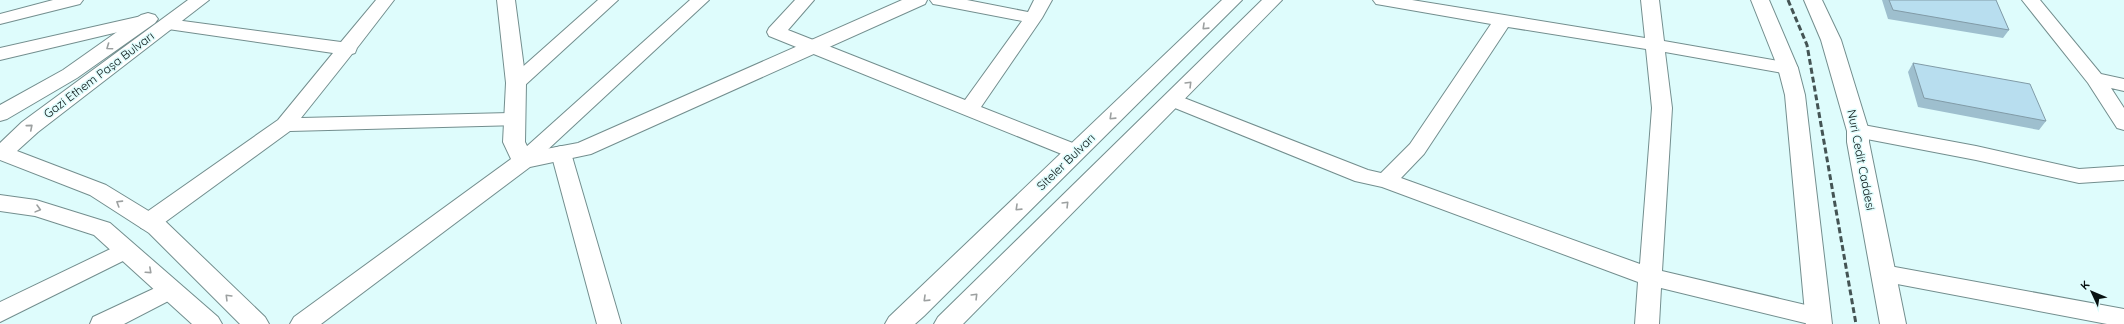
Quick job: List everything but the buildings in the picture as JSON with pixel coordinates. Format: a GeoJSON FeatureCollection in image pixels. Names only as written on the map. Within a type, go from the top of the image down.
{"type":"FeatureCollection","features":[{"type":"Feature","properties":{"kind":"main road","name":"Gazi Ethem Paşa Bulvarı"},"geometry":{"type":"LineString","coordinates":[[0,114],[70,74],[175,0]]}},
{"type":"Feature","properties":{"kind":"main road","name":"Gazi Ethem Paşa Bulvarı"},"geometry":{"type":"LineString","coordinates":[[0,151],[200,0]]}},
{"type":"Feature","properties":{"kind":"main road"},"geometry":{"type":"LineString","coordinates":[[506,0],[516,83],[514,142],[522,161]]}},
{"type":"Feature","properties":{"kind":"main road"},"geometry":{"type":"LineString","coordinates":[[303,324],[522,161],[583,149],[918,0]]}},
{"type":"Feature","properties":{"kind":"main road","name":"Siteler Bulvarı"},"geometry":{"type":"LineString","coordinates":[[898,324],[1233,0]]}},
{"type":"Feature","properties":{"kind":"main road"},"geometry":{"type":"LineString","coordinates":[[947,324],[1273,0]]}},
{"type":"Feature","properties":{"kind":"main road"},"geometry":{"type":"LineString","coordinates":[[1760,0],[1788,68],[1795,95],[1819,321]]}},
{"type":"Feature","properties":{"kind":"main road","name":"Nuri Cedit Caddesi"},"geometry":{"type":"LineString","coordinates":[[1813,0],[1831,40],[1858,131],[1858,142],[1893,324]]}},
{"type":"Feature","properties":{"kind":"main road"},"geometry":{"type":"LineString","coordinates":[[0,151],[98,190],[157,227],[256,324]]}},
{"type":"Feature","properties":{"kind":"main road"},"geometry":{"type":"LineString","coordinates":[[0,204],[36,208],[102,229],[209,324]]}},
{"type":"Feature","properties":{"kind":"street"},"geometry":{"type":"LineString","coordinates":[[0,19],[74,0]]}},
{"type":"Feature","properties":{"kind":"street"},"geometry":{"type":"LineString","coordinates":[[149,222],[285,125],[348,49],[386,0]]}},
{"type":"Feature","properties":{"kind":"street"},"geometry":{"type":"LineString","coordinates":[[516,83],[609,0]]}},
{"type":"Feature","properties":{"kind":"street"},"geometry":{"type":"LineString","coordinates":[[522,161],[700,0]]}},
{"type":"Feature","properties":{"kind":"street"},"geometry":{"type":"LineString","coordinates":[[805,0],[776,32],[810,47],[970,108],[1076,152]]}},
{"type":"Feature","properties":{"kind":"street"},"geometry":{"type":"LineString","coordinates":[[939,0],[1033,18]]}},
{"type":"Feature","properties":{"kind":"street"},"geometry":{"type":"LineString","coordinates":[[970,108],[1033,18],[1043,0]]}},
{"type":"Feature","properties":{"kind":"street"},"geometry":{"type":"LineString","coordinates":[[1382,0],[1502,22],[1656,44],[1788,68]]}},
{"type":"Feature","properties":{"kind":"street"},"geometry":{"type":"LineString","coordinates":[[1647,324],[1662,108],[1650,0]]}},
{"type":"Feature","properties":{"kind":"street"},"geometry":{"type":"LineString","coordinates":[[2031,0],[2095,79],[2124,122]]}},
{"type":"Feature","properties":{"kind":"street"},"geometry":{"type":"LineString","coordinates":[[0,54],[146,20]]}},
{"type":"Feature","properties":{"kind":"street"},"geometry":{"type":"LineString","coordinates":[[1386,181],[1417,149],[1502,22]]}},
{"type":"Feature","properties":{"kind":"street"},"geometry":{"type":"LineString","coordinates":[[168,24],[348,49]]}},
{"type":"Feature","properties":{"kind":"street"},"geometry":{"type":"LineString","coordinates":[[2095,79],[2124,85]]}},
{"type":"Feature","properties":{"kind":"street"},"geometry":{"type":"LineString","coordinates":[[1172,100],[1362,176],[1386,181],[1650,277],[1819,321]]}},
{"type":"Feature","properties":{"kind":"street"},"geometry":{"type":"LineString","coordinates":[[285,125],[515,119]]}},
{"type":"Feature","properties":{"kind":"street"},"geometry":{"type":"LineString","coordinates":[[1858,131],[1976,153],[2079,176],[2124,173]]}},
{"type":"Feature","properties":{"kind":"street"},"geometry":{"type":"LineString","coordinates":[[561,154],[609,324]]}},
{"type":"Feature","properties":{"kind":"street"},"geometry":{"type":"LineString","coordinates":[[0,313],[125,250]]}},
{"type":"Feature","properties":{"kind":"street"},"geometry":{"type":"LineString","coordinates":[[1884,274],[2124,318]]}},
{"type":"Feature","properties":{"kind":"street"},"geometry":{"type":"LineString","coordinates":[[102,324],[170,290]]}},
{"type":"Feature","properties":{"kind":"railway"},"geometry":{"type":"LineString","coordinates":[[1788,0],[1807,45],[1856,324]]}}]}
